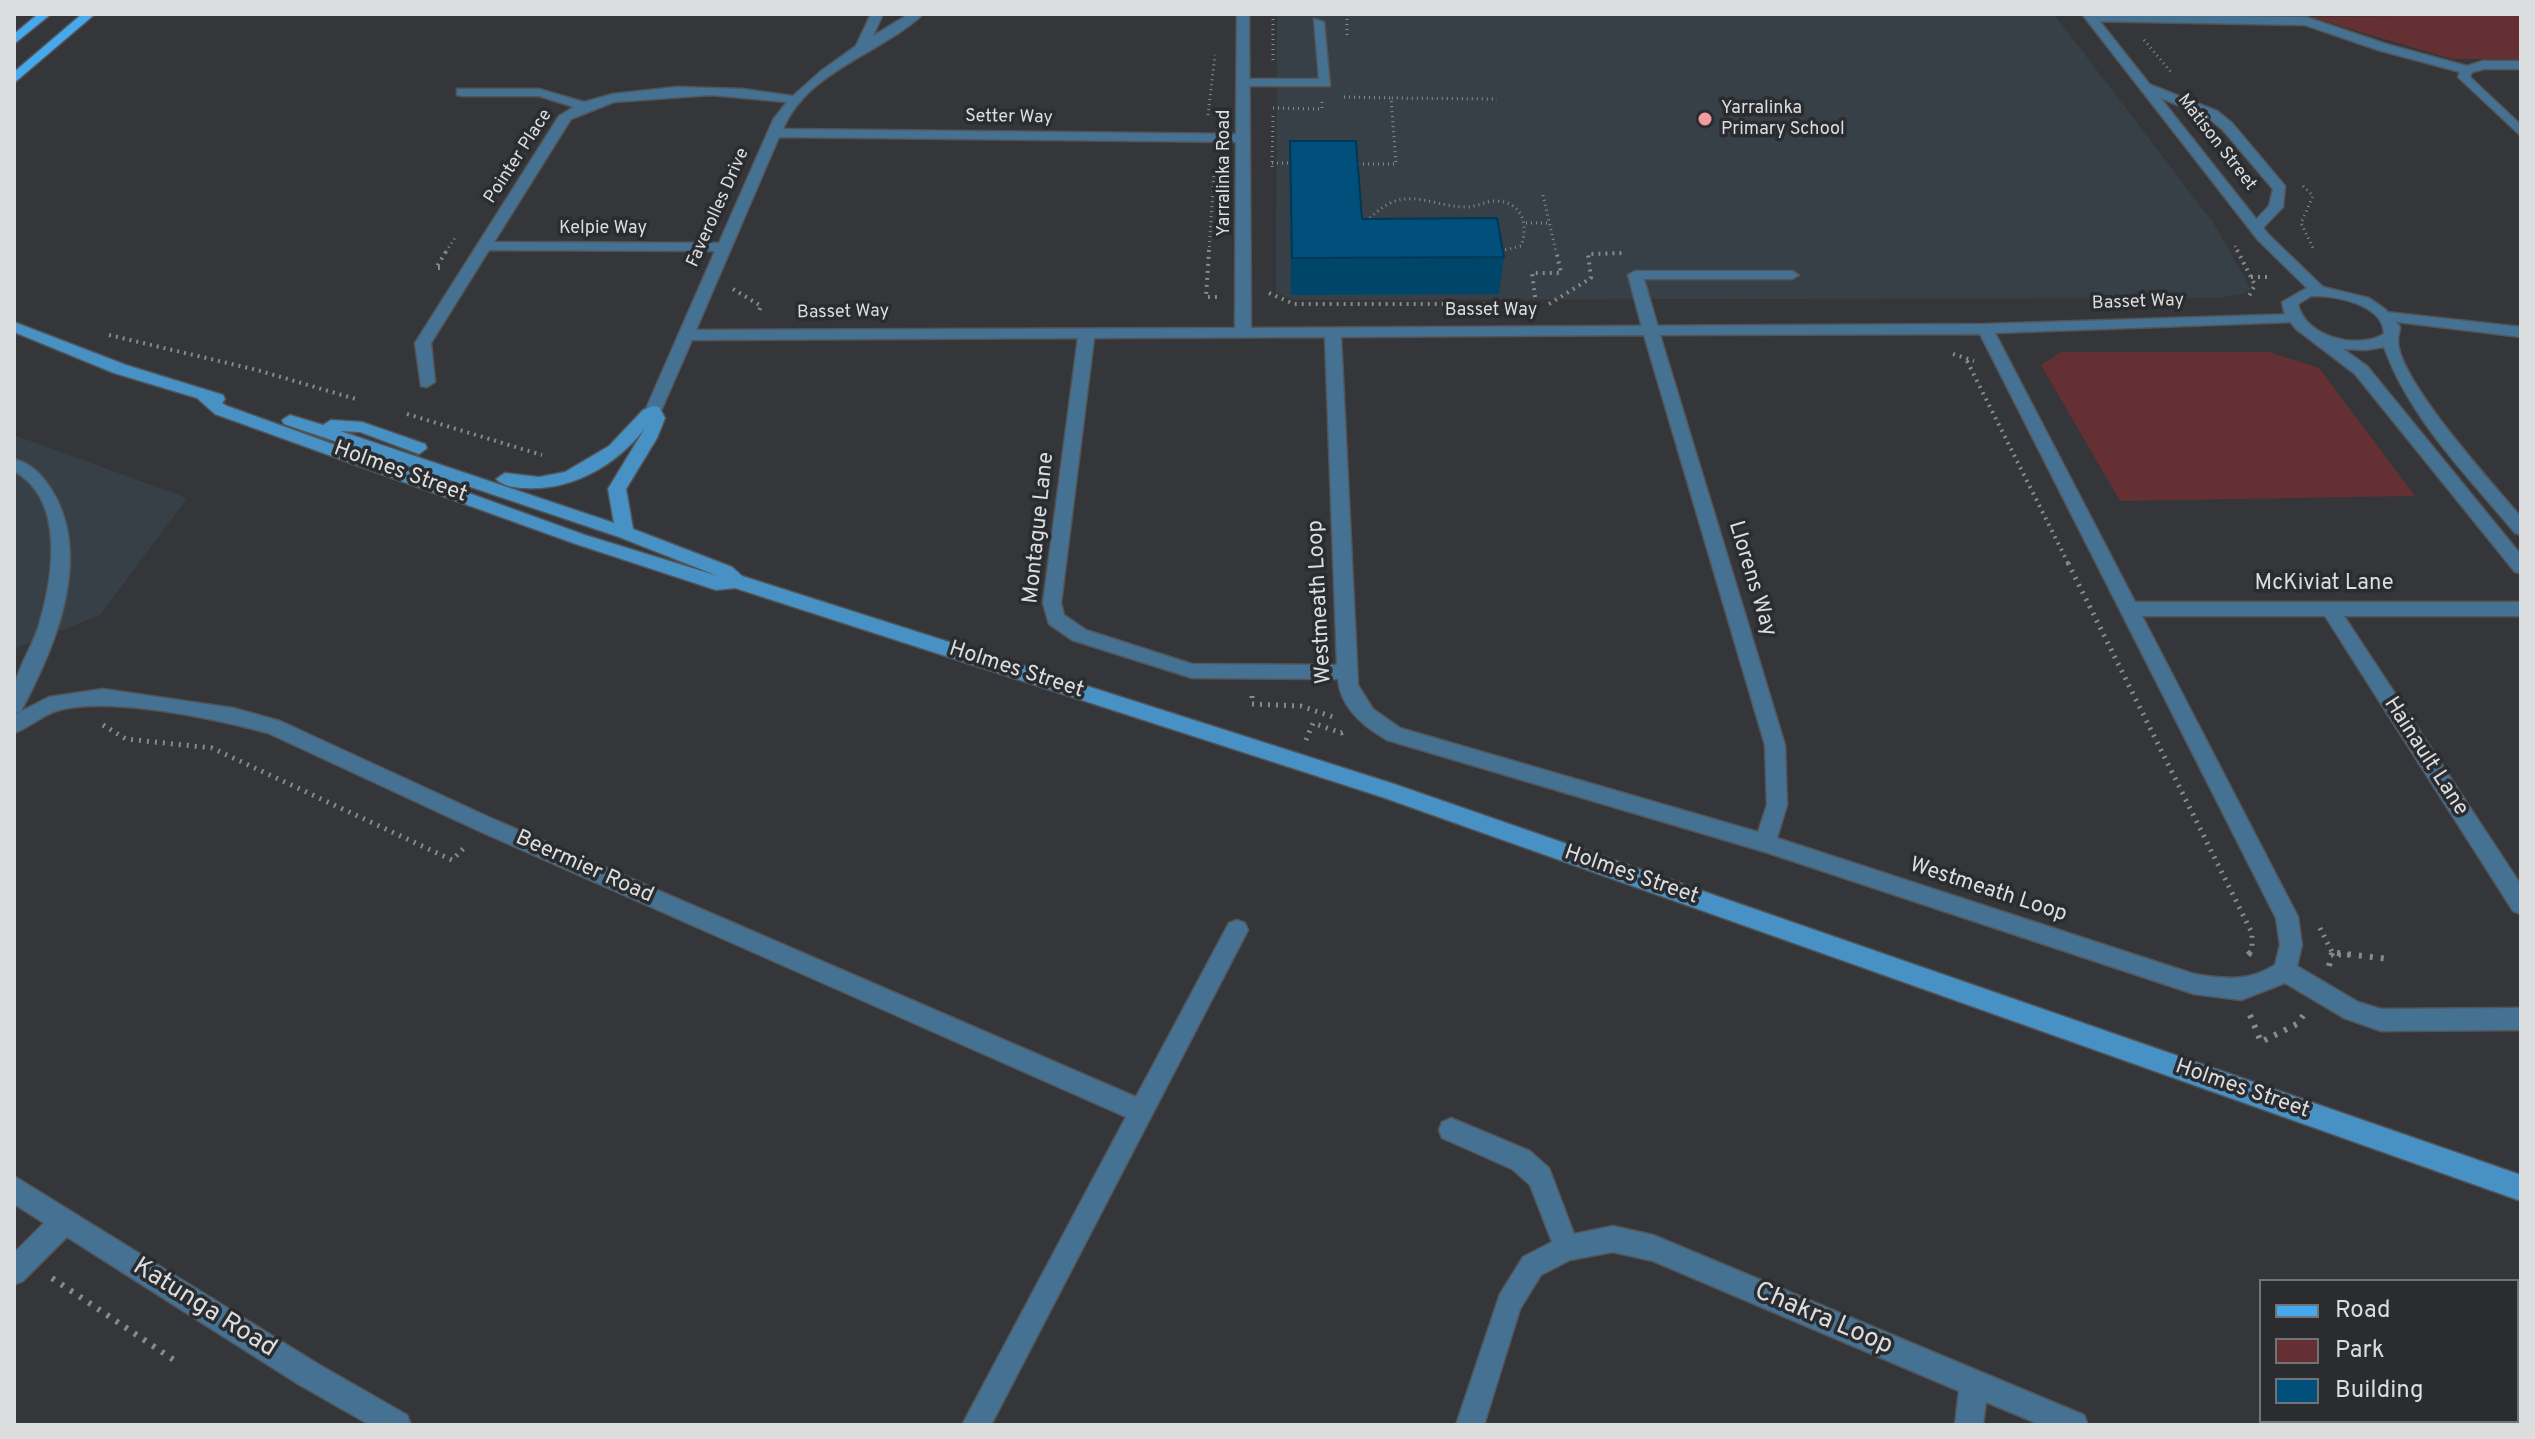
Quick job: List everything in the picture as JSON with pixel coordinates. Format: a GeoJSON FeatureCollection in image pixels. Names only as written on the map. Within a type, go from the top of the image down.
{"type":"FeatureCollection","features":[{"type":"Feature","properties":{"kind":"main road"},"geometry":{"type":"LineString","coordinates":[[14,40],[45,14]]}},
{"type":"Feature","properties":{"kind":"main road"},"geometry":{"type":"LineString","coordinates":[[14,79],[89,14]]}},
{"type":"Feature","properties":{"kind":"main road","name":"Holmes Street"},"geometry":{"type":"LineString","coordinates":[[14,327],[205,398],[234,402],[299,422],[625,533],[726,572],[735,581]]}},
{"type":"Feature","properties":{"kind":"main road","name":"Holmes Street"},"geometry":{"type":"LineString","coordinates":[[205,398],[221,410],[579,539],[716,583],[735,581],[1296,761],[2521,1188]]}},
{"type":"Feature","properties":{"kind":"main road"},"geometry":{"type":"LineString","coordinates":[[299,422],[362,427],[478,471],[528,485],[545,484],[600,461],[653,411],[657,418],[649,438],[617,489],[625,533]]}},
{"type":"Feature","properties":{"kind":"street","name":"Faverolles Drive"},"geometry":{"type":"LineString","coordinates":[[860,49],[877,14]]}},
{"type":"Feature","properties":{"kind":"street","name":"Faverolles Drive"},"geometry":{"type":"LineString","coordinates":[[653,411],[774,133],[795,100],[860,49],[917,14]]}},
{"type":"Feature","properties":{"kind":"street","name":"Yarralinka Road"},"geometry":{"type":"LineString","coordinates":[[1243,14],[1243,331]]}},
{"type":"Feature","properties":{"kind":"street"},"geometry":{"type":"LineString","coordinates":[[2090,16],[2306,21],[2382,47],[2467,70],[2483,65],[2521,65]]}},
{"type":"Feature","properties":{"kind":"street","name":"Matison Street"},"geometry":{"type":"LineString","coordinates":[[2090,16],[2256,227],[2319,291]]}},
{"type":"Feature","properties":{"kind":"street"},"geometry":{"type":"LineString","coordinates":[[1243,83],[1326,83],[1318,22]]}},
{"type":"Feature","properties":{"kind":"street"},"geometry":{"type":"LineString","coordinates":[[2467,70],[2464,77],[2470,85],[2521,132]]}},
{"type":"Feature","properties":{"kind":"street"},"geometry":{"type":"LineString","coordinates":[[2146,87],[2212,114],[2227,126],[2280,189],[2276,207],[2256,227]]}},
{"type":"Feature","properties":{"kind":"street"},"geometry":{"type":"LineString","coordinates":[[462,92],[560,94],[582,106]]}},
{"type":"Feature","properties":{"kind":"street","name":"Pointer Place"},"geometry":{"type":"LineString","coordinates":[[427,382],[423,343],[554,130],[582,106],[631,93],[746,93],[795,100]]}},
{"type":"Feature","properties":{"kind":"street","name":"Setter Way"},"geometry":{"type":"LineString","coordinates":[[774,133],[1243,138]]}},
{"type":"Feature","properties":{"kind":"street","name":"Kelpie Way"},"geometry":{"type":"LineString","coordinates":[[483,246],[722,247]]}},
{"type":"Feature","properties":{"kind":"street","name":"Llorens Way"},"geometry":{"type":"LineString","coordinates":[[1765,843],[1777,805],[1775,745],[1635,275],[1792,275]]}},
{"type":"Feature","properties":{"kind":"street"},"geometry":{"type":"LineString","coordinates":[[2521,529],[2423,407],[2398,370],[2389,339],[2392,327],[2386,317],[2360,300],[2319,291],[2296,295],[2290,302],[2293,317],[2361,370],[2521,567]]}},
{"type":"Feature","properties":{"kind":"street","name":"Basset Way"},"geometry":{"type":"LineString","coordinates":[[688,335],[1985,329],[2293,317]]}},
{"type":"Feature","properties":{"kind":"street"},"geometry":{"type":"LineString","coordinates":[[2386,317],[2521,332]]}},
{"type":"Feature","properties":{"kind":"street"},"geometry":{"type":"LineString","coordinates":[[1985,329],[2287,917],[2291,945],[2285,971],[2352,1011],[2381,1020],[2521,1019]]}},
{"type":"Feature","properties":{"kind":"street","name":"Montague Lane"},"geometry":{"type":"LineString","coordinates":[[1087,331],[1052,603],[1056,619],[1079,635],[1192,671],[1347,672]]}},
{"type":"Feature","properties":{"kind":"street","name":"Westmeath Loop"},"geometry":{"type":"LineString","coordinates":[[1333,331],[1348,685],[1357,706],[1378,726],[1394,734],[1765,843],[2194,984],[2241,992],[2266,985],[2285,971]]}},
{"type":"Feature","properties":{"kind":"street"},"geometry":{"type":"LineString","coordinates":[[2312,333],[2347,345],[2379,345],[2389,339]]}},
{"type":"Feature","properties":{"kind":"street"},"geometry":{"type":"LineString","coordinates":[[14,465],[24,468],[53,499],[59,532],[59,588],[34,671],[14,706]]}},
{"type":"Feature","properties":{"kind":"street","name":"McKiviat Lane"},"geometry":{"type":"LineString","coordinates":[[2128,609],[2521,609]]}},
{"type":"Feature","properties":{"kind":"street","name":"Hainault Lane"},"geometry":{"type":"LineString","coordinates":[[2330,609],[2521,904]]}},
{"type":"Feature","properties":{"kind":"street","name":"Beermier Road"},"geometry":{"type":"LineString","coordinates":[[14,725],[49,705],[103,697],[233,716],[273,727],[486,825],[1142,1112]]}},
{"type":"Feature","properties":{"kind":"street"},"geometry":{"type":"LineString","coordinates":[[976,1425],[1237,930]]}},
{"type":"Feature","properties":{"kind":"street"},"geometry":{"type":"LineString","coordinates":[[1451,1130],[1521,1160],[1540,1177],[1567,1248]]}},
{"type":"Feature","properties":{"kind":"street","name":"Katunga Road"},"geometry":{"type":"LineString","coordinates":[[14,1189],[308,1374],[397,1425]]}},
{"type":"Feature","properties":{"kind":"street"},"geometry":{"type":"LineString","coordinates":[[19,1266],[65,1220]]}},
{"type":"Feature","properties":{"kind":"street","name":"Chakra Loop"},"geometry":{"type":"LineString","coordinates":[[1470,1425],[1509,1303],[1532,1266],[1567,1248],[1613,1239],[1653,1248],[2074,1425]]}},
{"type":"Feature","properties":{"kind":"street"},"geometry":{"type":"LineString","coordinates":[[1969,1425],[1974,1383]]}},
{"type":"Feature","properties":{"kind":"path"},"geometry":{"type":"LineString","coordinates":[[2139,34],[2174,75]]}},
{"type":"Feature","properties":{"kind":"path"},"geometry":{"type":"LineString","coordinates":[[1201,118],[1210,115],[1216,43]]}},
{"type":"Feature","properties":{"kind":"path"},"geometry":{"type":"LineString","coordinates":[[1350,164],[1396,164],[1391,98],[1497,99]]}},
{"type":"Feature","properties":{"kind":"path"},"geometry":{"type":"LineString","coordinates":[[1272,163],[1303,163]]}},
{"type":"Feature","properties":{"kind":"path"},"geometry":{"type":"LineString","coordinates":[[2303,185],[2313,196],[2312,206],[2300,221],[2300,228],[2323,258]]}},
{"type":"Feature","properties":{"kind":"path"},"geometry":{"type":"LineString","coordinates":[[1536,304],[1532,273],[1561,273],[1543,195]]}},
{"type":"Feature","properties":{"kind":"path"},"geometry":{"type":"LineString","coordinates":[[1371,229],[1370,218],[1374,213],[1406,197],[1428,198],[1462,207],[1507,203],[1526,223],[1527,231],[1521,246],[1509,251],[1490,250]]}},
{"type":"Feature","properties":{"kind":"path"},"geometry":{"type":"LineString","coordinates":[[1458,214],[1462,207]]}},
{"type":"Feature","properties":{"kind":"path"},"geometry":{"type":"LineString","coordinates":[[1526,223],[1550,223]]}},
{"type":"Feature","properties":{"kind":"path"},"geometry":{"type":"LineString","coordinates":[[461,229],[436,268],[469,269]]}},
{"type":"Feature","properties":{"kind":"path"},"geometry":{"type":"LineString","coordinates":[[2251,277],[2305,277]]}},
{"type":"Feature","properties":{"kind":"path"},"geometry":{"type":"LineString","coordinates":[[709,282],[734,282],[731,288],[761,306],[750,334]]}},
{"type":"Feature","properties":{"kind":"path"},"geometry":{"type":"LineString","coordinates":[[105,333],[134,343],[257,370],[364,402]]}},
{"type":"Feature","properties":{"kind":"path"},"geometry":{"type":"LineString","coordinates":[[1967,361],[2252,933],[2252,950],[2241,960]]}},
{"type":"Feature","properties":{"kind":"path"},"geometry":{"type":"LineString","coordinates":[[394,411],[532,451],[582,471]]}},
{"type":"Feature","properties":{"kind":"path"},"geometry":{"type":"LineString","coordinates":[[1253,682],[1252,704],[1301,706],[1341,720],[1351,727],[1341,733],[1313,723],[1296,761]]}},
{"type":"Feature","properties":{"kind":"path"},"geometry":{"type":"LineString","coordinates":[[92,719],[126,739],[212,748],[452,860],[486,825]]}},
{"type":"Feature","properties":{"kind":"path"},"geometry":{"type":"LineString","coordinates":[[19,1266],[177,1362]]}},
{"type":"Feature","properties":{"kind":"shaded area","name":"Yarralinka Primary School"},"geometry":{"type":"Polygon","coordinates":[[[1277,14],[2054,14],[2214,224],[2251,289],[2244,294],[2217,298],[1292,300],[1276,292],[1277,14]]]}},
{"type":"Feature","properties":{"kind":"shaded area"},"geometry":{"type":"Polygon","coordinates":[[[14,435],[187,498],[100,615],[14,649],[14,435]]]}},
{"type":"Feature","properties":{"kind":"green space"},"geometry":{"type":"Polygon","coordinates":[[[2521,15],[2521,59],[2452,59],[2310,17],[2521,15]]]}},
{"type":"Feature","properties":{"kind":"green space"},"geometry":{"type":"Polygon","coordinates":[[[2061,352],[2269,352],[2319,368],[2415,496],[2120,501],[2041,365],[2061,352]]]}},
{"type":"Feature","properties":{"kind":"building"},"geometry":{"type":"Polygon","coordinates":[[[1290,141],[1356,141],[1362,219],[1497,218],[1504,257],[1292,258],[1290,141]]]}},
{"type":"Feature","properties":{"kind":"place","name":"Yarralinka Primary School"},"geometry":{"type":"Point","coordinates":[1705,119]}}]}
